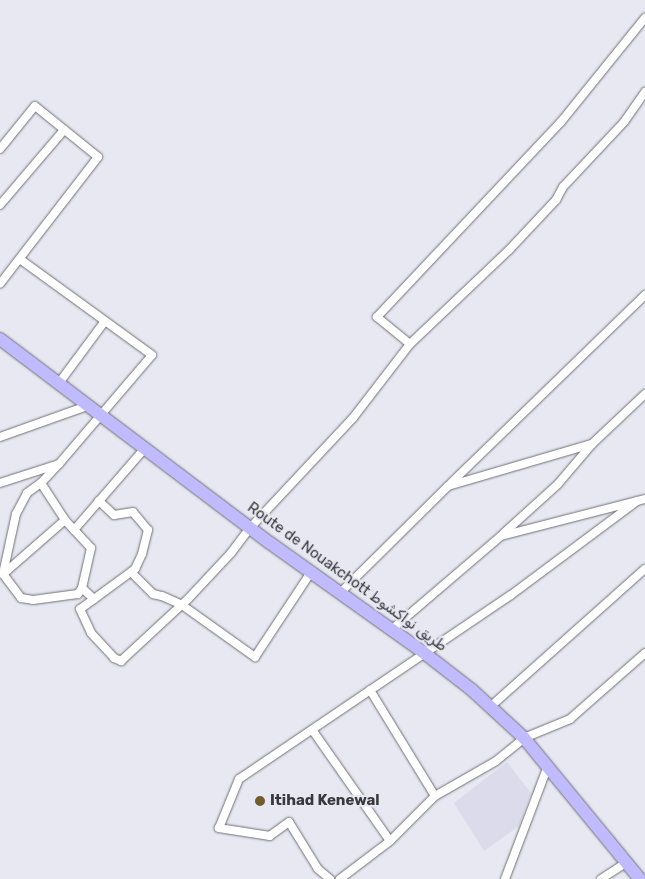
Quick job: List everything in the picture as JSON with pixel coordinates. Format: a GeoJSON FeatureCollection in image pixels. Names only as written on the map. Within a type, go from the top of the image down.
{"type":"FeatureCollection","features":[{"type":"Feature","properties":{"kind":"highway","name":"Route de Nouakchott طريق نواكشوط"},"geometry":{"type":"LineString","coordinates":[[1,341],[250,528],[423,652],[491,706],[524,738],[640,879]]}},
{"type":"Feature","properties":{"kind":"street"},"geometry":{"type":"LineString","coordinates":[[410,344],[378,318],[561,122],[645,18]]}},
{"type":"Feature","properties":{"kind":"street"},"geometry":{"type":"LineString","coordinates":[[99,501],[114,516],[133,512],[148,530],[142,554],[135,569],[80,609],[92,633],[114,658],[121,661],[182,605],[231,553],[250,528],[353,418],[410,344],[509,250],[556,200],[563,187],[624,122],[645,92]]}},
{"type":"Feature","properties":{"kind":"street"},"geometry":{"type":"LineString","coordinates":[[0,149],[35,106],[97,155],[97,161],[0,284]]}},
{"type":"Feature","properties":{"kind":"street"},"geometry":{"type":"LineString","coordinates":[[0,205],[64,130]]}},
{"type":"Feature","properties":{"kind":"street"},"geometry":{"type":"LineString","coordinates":[[20,258],[152,355],[60,464],[41,483],[27,492],[16,514],[3,574],[21,598],[33,600],[78,594],[82,588],[91,548],[65,520],[41,483]]}},
{"type":"Feature","properties":{"kind":"street"},"geometry":{"type":"LineString","coordinates":[[340,593],[645,295]]}},
{"type":"Feature","properties":{"kind":"street"},"geometry":{"type":"LineString","coordinates":[[59,383],[105,321]]}},
{"type":"Feature","properties":{"kind":"street"},"geometry":{"type":"LineString","coordinates":[[391,630],[501,536],[558,484],[592,444],[645,394]]}},
{"type":"Feature","properties":{"kind":"street"},"geometry":{"type":"LineString","coordinates":[[0,437],[87,406]]}},
{"type":"Feature","properties":{"kind":"street"},"geometry":{"type":"LineString","coordinates":[[448,486],[592,444]]}},
{"type":"Feature","properties":{"kind":"street"},"geometry":{"type":"LineString","coordinates":[[74,530],[145,448]]}},
{"type":"Feature","properties":{"kind":"street"},"geometry":{"type":"LineString","coordinates":[[0,483],[60,464]]}},
{"type":"Feature","properties":{"kind":"street"},"geometry":{"type":"LineString","coordinates":[[501,536],[641,500]]}},
{"type":"Feature","properties":{"kind":"street"},"geometry":{"type":"LineString","coordinates":[[330,879],[318,869],[289,822],[270,836],[218,828],[239,779],[313,731],[423,652],[511,595],[641,500]]}},
{"type":"Feature","properties":{"kind":"street"},"geometry":{"type":"LineString","coordinates":[[3,574],[65,520]]}},
{"type":"Feature","properties":{"kind":"street"},"geometry":{"type":"LineString","coordinates":[[491,706],[645,569]]}},
{"type":"Feature","properties":{"kind":"street"},"geometry":{"type":"LineString","coordinates":[[131,572],[153,594],[182,605],[255,656],[310,572]]}},
{"type":"Feature","properties":{"kind":"street"},"geometry":{"type":"LineString","coordinates":[[82,588],[94,599]]}},
{"type":"Feature","properties":{"kind":"street"},"geometry":{"type":"LineString","coordinates":[[340,879],[390,841],[435,796],[496,761],[524,738],[570,719],[645,653]]}},
{"type":"Feature","properties":{"kind":"street"},"geometry":{"type":"LineString","coordinates":[[370,690],[435,796]]}},
{"type":"Feature","properties":{"kind":"street"},"geometry":{"type":"LineString","coordinates":[[313,731],[390,841]]}},
{"type":"Feature","properties":{"kind":"street"},"geometry":{"type":"LineString","coordinates":[[505,879],[548,766]]}},
{"type":"Feature","properties":{"kind":"street"},"geometry":{"type":"LineString","coordinates":[[601,879],[627,862]]}},
{"type":"Feature","properties":{"kind":"shaded area"},"geometry":{"type":"Polygon","coordinates":[[[507,762],[531,793],[519,826],[484,851],[454,803],[507,762]]]}},
{"type":"Feature","properties":{"kind":"place","name":"Itihad Kenewal"},"geometry":{"type":"Point","coordinates":[260,801]}}]}
